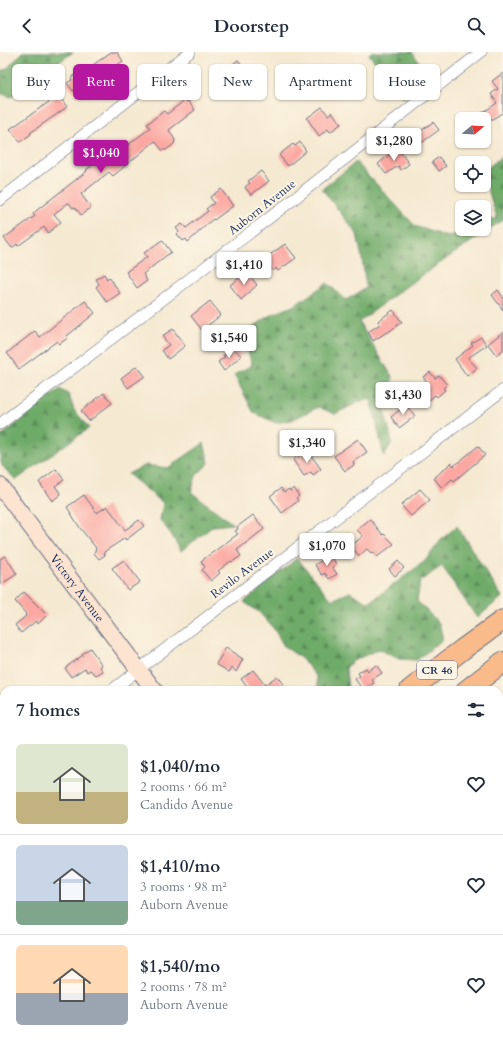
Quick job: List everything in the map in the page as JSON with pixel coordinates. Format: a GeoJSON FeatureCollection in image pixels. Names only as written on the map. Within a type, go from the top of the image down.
{"type":"FeatureCollection","features":[{"type":"Feature","properties":{"kind":"highway","name":"CR 46"},"geometry":{"type":"LineString","coordinates":[[415,686],[503,620]]}},
{"type":"Feature","properties":{"kind":"highway","name":"CR 46"},"geometry":{"type":"LineString","coordinates":[[473,686],[503,662]]}},
{"type":"Feature","properties":{"kind":"street"},"geometry":{"type":"LineString","coordinates":[[0,200],[190,52]]}},
{"type":"Feature","properties":{"kind":"street","name":"Auborn Avenue"},"geometry":{"type":"LineString","coordinates":[[0,424],[290,202],[481,52]]}},
{"type":"Feature","properties":{"kind":"street","name":"Revilo Avenue"},"geometry":{"type":"LineString","coordinates":[[117,686],[503,390]]}},
{"type":"Feature","properties":{"kind":"street","name":"Victory Avenue"},"geometry":{"type":"LineString","coordinates":[[0,486],[151,686]]}},
{"type":"Feature","properties":{"kind":"green space"},"geometry":{"type":"Polygon","coordinates":[[[23,52],[73,52],[56,64],[12,64],[11,97],[0,93],[0,71],[6,69],[23,52]]]}},
{"type":"Feature","properties":{"kind":"green space"},"geometry":{"type":"Polygon","coordinates":[[[371,52],[412,52],[421,64],[377,64],[369,54],[371,52]]]}},
{"type":"Feature","properties":{"kind":"green space"},"geometry":{"type":"Polygon","coordinates":[[[503,155],[503,220],[491,228],[491,220],[497,218],[489,192],[491,192],[491,165],[503,155]]]}},
{"type":"Feature","properties":{"kind":"green space"},"geometry":{"type":"Polygon","coordinates":[[[356,162],[415,226],[448,237],[455,234],[455,236],[480,236],[408,285],[359,322],[393,378],[382,402],[392,442],[384,456],[371,399],[359,402],[335,414],[318,407],[292,420],[276,423],[254,413],[234,375],[252,365],[243,334],[269,316],[295,305],[327,283],[346,300],[366,288],[357,234],[322,189],[356,162]]]}},
{"type":"Feature","properties":{"kind":"green space"},"geometry":{"type":"Polygon","coordinates":[[[60,389],[69,395],[74,410],[89,428],[16,480],[2,466],[0,457],[0,437],[60,389]]]}},
{"type":"Feature","properties":{"kind":"green space"},"geometry":{"type":"Polygon","coordinates":[[[204,443],[209,463],[196,476],[191,492],[233,524],[213,526],[181,551],[171,534],[160,520],[163,503],[128,474],[146,465],[168,468],[204,443]]]}},
{"type":"Feature","properties":{"kind":"green space"},"geometry":{"type":"Polygon","coordinates":[[[457,526],[502,597],[477,618],[442,566],[420,581],[417,601],[439,623],[443,639],[417,660],[399,659],[379,649],[353,661],[346,668],[348,686],[318,686],[317,677],[302,659],[284,646],[274,629],[259,612],[244,602],[297,558],[332,600],[350,592],[369,603],[425,561],[441,540],[457,526]]]}},
{"type":"Feature","properties":{"kind":"building"},"geometry":{"type":"Polygon","coordinates":[[[111,52],[117,52],[123,61],[119,64],[94,64],[111,52]]]}},
{"type":"Feature","properties":{"kind":"building"},"geometry":{"type":"Polygon","coordinates":[[[238,60],[241,64],[233,64],[238,60]]]}},
{"type":"Feature","properties":{"kind":"building"},"geometry":{"type":"Polygon","coordinates":[[[503,73],[503,112],[491,119],[491,112],[484,112],[497,103],[491,94],[498,89],[492,81],[503,73]]]}},
{"type":"Feature","properties":{"kind":"building"},"geometry":{"type":"Polygon","coordinates":[[[73,77],[73,91],[67,83],[72,80],[71,78],[73,77]]]}},
{"type":"Feature","properties":{"kind":"building"},"geometry":{"type":"Polygon","coordinates":[[[52,100],[62,100],[67,107],[30,133],[31,134],[20,142],[10,129],[52,100]]]}},
{"type":"Feature","properties":{"kind":"building"},"geometry":{"type":"Polygon","coordinates":[[[185,100],[187,102],[188,101],[195,110],[169,130],[175,140],[174,144],[166,150],[162,150],[155,141],[113,176],[109,172],[81,194],[91,208],[81,215],[75,207],[73,208],[68,203],[54,214],[61,222],[48,233],[44,227],[18,246],[17,244],[12,248],[4,238],[35,216],[33,214],[37,210],[87,171],[86,170],[102,158],[104,159],[126,142],[128,145],[150,128],[147,124],[164,111],[167,114],[185,100]]]}},
{"type":"Feature","properties":{"kind":"building"},"geometry":{"type":"Polygon","coordinates":[[[322,107],[328,115],[332,112],[341,124],[330,132],[328,129],[319,136],[307,118],[322,107]]]}},
{"type":"Feature","properties":{"kind":"building"},"geometry":{"type":"Polygon","coordinates":[[[433,122],[439,130],[420,144],[414,136],[433,122]]]}},
{"type":"Feature","properties":{"kind":"building"},"geometry":{"type":"Polygon","coordinates":[[[300,142],[306,151],[288,166],[279,155],[293,144],[295,146],[300,142]]]}},
{"type":"Feature","properties":{"kind":"building"},"geometry":{"type":"Polygon","coordinates":[[[396,149],[397,151],[399,150],[409,164],[401,170],[398,166],[386,174],[378,164],[396,149]]]}},
{"type":"Feature","properties":{"kind":"building"},"geometry":{"type":"Polygon","coordinates":[[[439,157],[446,166],[439,171],[432,162],[439,157]]]}},
{"type":"Feature","properties":{"kind":"building"},"geometry":{"type":"Polygon","coordinates":[[[261,171],[269,181],[251,195],[245,187],[250,183],[248,181],[261,171]]]}},
{"type":"Feature","properties":{"kind":"building"},"geometry":{"type":"Polygon","coordinates":[[[221,189],[233,206],[214,220],[213,219],[188,242],[186,239],[183,241],[177,234],[179,232],[176,228],[182,224],[186,228],[208,211],[206,209],[214,203],[210,197],[221,189]]]}},
{"type":"Feature","properties":{"kind":"building"},"geometry":{"type":"Polygon","coordinates":[[[162,240],[171,252],[143,274],[147,281],[137,288],[126,272],[147,257],[144,253],[162,240]]]}},
{"type":"Feature","properties":{"kind":"building"},"geometry":{"type":"Polygon","coordinates":[[[285,244],[296,258],[278,271],[276,268],[273,271],[264,259],[285,244]]]}},
{"type":"Feature","properties":{"kind":"building"},"geometry":{"type":"Polygon","coordinates":[[[247,272],[257,285],[241,300],[230,285],[247,272]]]}},
{"type":"Feature","properties":{"kind":"building"},"geometry":{"type":"Polygon","coordinates":[[[104,274],[107,279],[109,277],[120,293],[107,302],[96,287],[99,284],[96,279],[104,274]]]}},
{"type":"Feature","properties":{"kind":"building"},"geometry":{"type":"Polygon","coordinates":[[[498,290],[503,297],[503,310],[492,295],[498,290]]]}},
{"type":"Feature","properties":{"kind":"building"},"geometry":{"type":"Polygon","coordinates":[[[85,301],[95,313],[67,336],[68,338],[59,344],[57,341],[19,369],[7,353],[35,331],[40,337],[85,301]]]}},
{"type":"Feature","properties":{"kind":"building"},"geometry":{"type":"Polygon","coordinates":[[[210,301],[221,315],[202,330],[191,316],[210,301]]]}},
{"type":"Feature","properties":{"kind":"building"},"geometry":{"type":"Polygon","coordinates":[[[393,310],[402,322],[373,341],[368,332],[380,324],[378,321],[393,310]]]}},
{"type":"Feature","properties":{"kind":"building"},"geometry":{"type":"Polygon","coordinates":[[[173,329],[185,346],[168,359],[162,350],[169,345],[162,336],[173,329]]]}},
{"type":"Feature","properties":{"kind":"building"},"geometry":{"type":"Polygon","coordinates":[[[503,332],[503,350],[496,355],[488,344],[503,332]]]}},
{"type":"Feature","properties":{"kind":"building"},"geometry":{"type":"Polygon","coordinates":[[[481,337],[487,345],[468,358],[477,368],[467,376],[455,359],[473,345],[471,343],[481,337]]]}},
{"type":"Feature","properties":{"kind":"building"},"geometry":{"type":"Polygon","coordinates":[[[233,347],[241,356],[224,371],[218,362],[225,357],[223,356],[233,347]]]}},
{"type":"Feature","properties":{"kind":"building"},"geometry":{"type":"Polygon","coordinates":[[[137,366],[145,376],[128,388],[121,378],[137,366]]]}},
{"type":"Feature","properties":{"kind":"building"},"geometry":{"type":"Polygon","coordinates":[[[430,372],[435,378],[439,375],[447,385],[443,388],[445,390],[437,397],[435,395],[426,403],[417,393],[428,383],[423,377],[430,372]]]}},
{"type":"Feature","properties":{"kind":"building"},"geometry":{"type":"Polygon","coordinates":[[[104,393],[112,403],[89,421],[81,411],[104,393]]]}},
{"type":"Feature","properties":{"kind":"building"},"geometry":{"type":"Polygon","coordinates":[[[406,405],[415,416],[399,428],[391,417],[406,405]]]}},
{"type":"Feature","properties":{"kind":"building"},"geometry":{"type":"Polygon","coordinates":[[[358,439],[367,452],[353,462],[354,465],[345,471],[334,456],[358,439]]]}},
{"type":"Feature","properties":{"kind":"building"},"geometry":{"type":"Polygon","coordinates":[[[478,446],[485,455],[454,481],[452,479],[442,488],[434,478],[451,463],[454,466],[478,446]]]}},
{"type":"Feature","properties":{"kind":"building"},"geometry":{"type":"Polygon","coordinates":[[[307,450],[321,469],[313,475],[311,472],[304,476],[293,460],[307,450]]]}},
{"type":"Feature","properties":{"kind":"building"},"geometry":{"type":"Polygon","coordinates":[[[56,469],[64,480],[55,486],[61,494],[52,501],[39,482],[56,469]]]}},
{"type":"Feature","properties":{"kind":"building"},"geometry":{"type":"Polygon","coordinates":[[[281,488],[284,492],[289,489],[290,491],[294,488],[299,496],[296,498],[298,501],[282,513],[270,496],[281,488]]]}},
{"type":"Feature","properties":{"kind":"building"},"geometry":{"type":"Polygon","coordinates":[[[420,489],[430,500],[411,516],[401,505],[420,489]]]}},
{"type":"Feature","properties":{"kind":"building"},"geometry":{"type":"Polygon","coordinates":[[[84,495],[97,513],[107,506],[125,530],[139,520],[144,526],[126,540],[125,538],[104,552],[105,555],[99,559],[94,553],[96,548],[80,528],[67,507],[84,495]]]}},
{"type":"Feature","properties":{"kind":"building"},"geometry":{"type":"Polygon","coordinates":[[[253,515],[264,529],[237,550],[241,556],[232,562],[231,561],[218,571],[220,573],[211,581],[202,570],[205,567],[201,561],[238,534],[235,531],[238,529],[237,527],[253,515]]]}},
{"type":"Feature","properties":{"kind":"building"},"geometry":{"type":"Polygon","coordinates":[[[370,519],[383,535],[384,534],[394,544],[377,557],[373,552],[371,553],[367,549],[359,556],[351,546],[363,536],[357,530],[370,519]]]}},
{"type":"Feature","properties":{"kind":"building"},"geometry":{"type":"Polygon","coordinates":[[[330,554],[336,564],[332,567],[337,574],[329,579],[325,573],[322,575],[315,565],[330,554]]]}},
{"type":"Feature","properties":{"kind":"building"},"geometry":{"type":"Polygon","coordinates":[[[5,556],[17,574],[0,585],[0,559],[5,556]]]}},
{"type":"Feature","properties":{"kind":"building"},"geometry":{"type":"Polygon","coordinates":[[[124,560],[140,582],[128,590],[112,568],[124,560]]]}},
{"type":"Feature","properties":{"kind":"building"},"geometry":{"type":"Polygon","coordinates":[[[398,561],[404,568],[395,576],[389,569],[398,561]]]}},
{"type":"Feature","properties":{"kind":"building"},"geometry":{"type":"Polygon","coordinates":[[[24,592],[47,615],[38,624],[36,621],[21,633],[15,625],[26,616],[26,614],[15,601],[24,592]]]}},
{"type":"Feature","properties":{"kind":"building"},"geometry":{"type":"Polygon","coordinates":[[[90,648],[102,665],[100,667],[103,671],[96,675],[90,670],[87,672],[85,668],[71,677],[65,668],[90,648]]]}},
{"type":"Feature","properties":{"kind":"building"},"geometry":{"type":"Polygon","coordinates":[[[226,648],[243,659],[236,672],[232,667],[229,672],[216,664],[226,648]]]}},
{"type":"Feature","properties":{"kind":"building"},"geometry":{"type":"Polygon","coordinates":[[[376,665],[382,673],[372,680],[374,683],[369,686],[360,686],[355,679],[360,676],[358,673],[366,668],[368,671],[376,665]]]}},
{"type":"Feature","properties":{"kind":"building"},"geometry":{"type":"Polygon","coordinates":[[[253,670],[265,685],[277,676],[284,686],[246,686],[241,679],[253,670]]]}}]}
